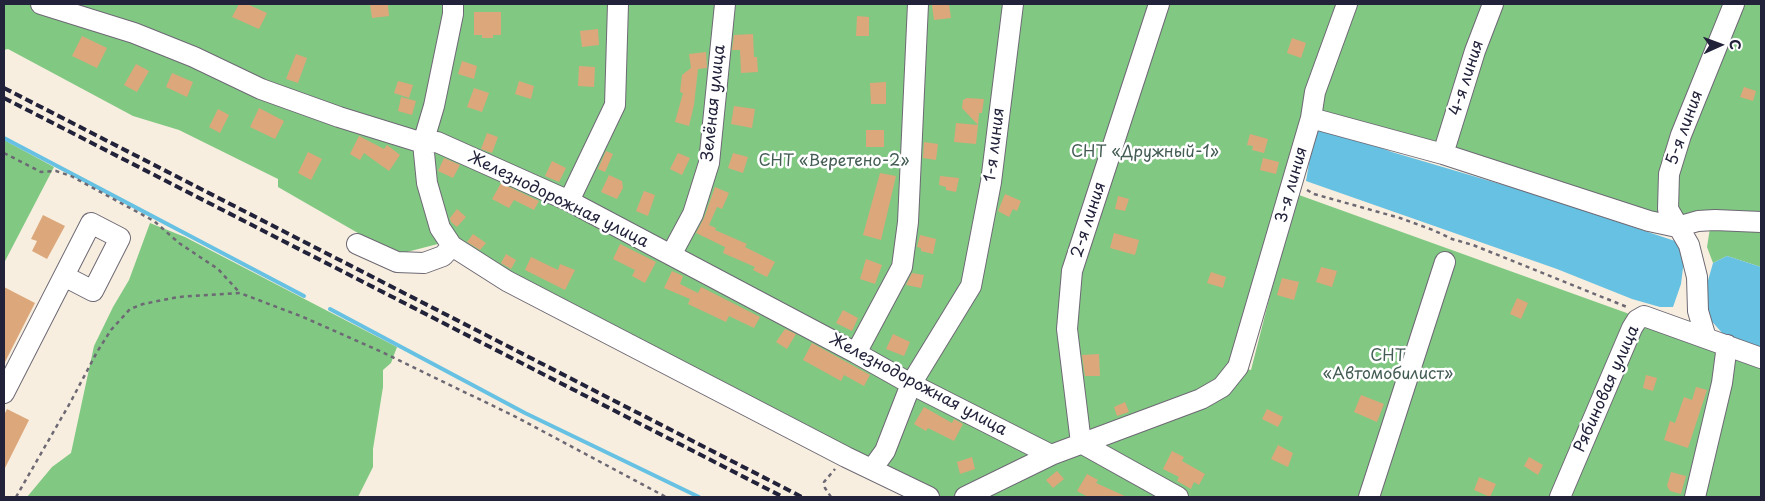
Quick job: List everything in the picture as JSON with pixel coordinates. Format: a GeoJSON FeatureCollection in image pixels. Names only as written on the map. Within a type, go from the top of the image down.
{"type":"FeatureCollection","features":[{"type":"Feature","properties":{"kind":"street","name":"Железнодорожная улица"},"geometry":{"type":"LineString","coordinates":[[41,4],[134,33],[194,57],[262,89],[339,117],[423,143],[437,142],[569,201],[911,384],[1051,455]]}},
{"type":"Feature","properties":{"kind":"street"},"geometry":{"type":"LineString","coordinates":[[452,4],[453,14],[434,106],[423,143],[430,192],[440,228],[452,246],[506,281],[846,457],[930,497]]}},
{"type":"Feature","properties":{"kind":"street"},"geometry":{"type":"LineString","coordinates":[[569,201],[615,105],[618,4]]}},
{"type":"Feature","properties":{"kind":"street","name":"Зелёная улица"},"geometry":{"type":"LineString","coordinates":[[671,255],[693,214],[709,163],[725,4]]}},
{"type":"Feature","properties":{"kind":"street"},"geometry":{"type":"LineString","coordinates":[[856,353],[902,267],[908,222],[918,4]]}},
{"type":"Feature","properties":{"kind":"street","name":"1-я линия"},"geometry":{"type":"LineString","coordinates":[[872,469],[885,451],[911,384],[970,286],[992,182],[1013,4]]}},
{"type":"Feature","properties":{"kind":"street","name":"2-я линия"},"geometry":{"type":"LineString","coordinates":[[1081,443],[1067,328],[1072,272],[1159,4]]}},
{"type":"Feature","properties":{"kind":"street","name":"3-я линия"},"geometry":{"type":"LineString","coordinates":[[1081,443],[1201,399],[1222,387],[1238,367],[1312,118],[1316,92],[1347,4]]}},
{"type":"Feature","properties":{"kind":"street","name":"4-я линия"},"geometry":{"type":"LineString","coordinates":[[1443,154],[1475,51],[1492,4]]}},
{"type":"Feature","properties":{"kind":"street","name":"5-я линия"},"geometry":{"type":"LineString","coordinates":[[1706,338],[1698,311],[1695,265],[1689,245],[1668,209],[1669,174],[1680,135],[1734,4]]}},
{"type":"Feature","properties":{"kind":"street"},"geometry":{"type":"LineString","coordinates":[[1312,118],[1443,154],[1649,222],[1677,226],[1698,221],[1715,220],[1761,222]]}},
{"type":"Feature","properties":{"kind":"street"},"geometry":{"type":"LineString","coordinates":[[357,244],[397,262],[424,263],[443,256],[452,246]]}},
{"type":"Feature","properties":{"kind":"street"},"geometry":{"type":"LineString","coordinates":[[1370,497],[1445,262]]}},
{"type":"Feature","properties":{"kind":"street"},"geometry":{"type":"LineString","coordinates":[[4,393],[64,276]]}},
{"type":"Feature","properties":{"kind":"street","name":"Рябиновая улица"},"geometry":{"type":"LineString","coordinates":[[1560,497],[1637,320],[1644,316],[1761,358]]}},
{"type":"Feature","properties":{"kind":"street"},"geometry":{"type":"LineString","coordinates":[[1695,497],[1722,383],[1726,345]]}},
{"type":"Feature","properties":{"kind":"street"},"geometry":{"type":"LineString","coordinates":[[965,497],[1051,455],[1081,443],[1178,497]]}},
{"type":"Feature","properties":{"kind":"path"},"geometry":{"type":"LineString","coordinates":[[4,154],[41,172],[56,171],[70,176],[154,221],[179,243],[218,269],[240,293]]}},
{"type":"Feature","properties":{"kind":"path"},"geometry":{"type":"LineString","coordinates":[[1292,183],[1314,194],[1400,218],[1452,239],[1473,245],[1614,301],[1644,316]]}},
{"type":"Feature","properties":{"kind":"path"},"geometry":{"type":"LineString","coordinates":[[16,497],[70,403],[96,352],[111,330],[130,310],[143,304],[178,297],[240,293],[303,317],[382,352],[518,418],[666,497]]}},
{"type":"Feature","properties":{"kind":"path"},"geometry":{"type":"LineString","coordinates":[[831,497],[825,488],[824,482],[846,457]]}},
{"type":"Feature","properties":{"kind":"green space"},"geometry":{"type":"Polygon","coordinates":[[[4,4],[1761,4],[1761,222],[1677,227],[1312,118],[1238,367],[1251,370],[1284,241],[1299,195],[1685,334],[1761,364],[1761,497],[941,497],[501,270],[457,239],[403,253],[377,244],[278,187],[278,179],[179,130],[133,116],[8,49],[4,50],[4,4]]]}},
{"type":"Feature","properties":{"kind":"green space"},"geometry":{"type":"Polygon","coordinates":[[[4,140],[54,167],[4,263],[4,140]]]}},
{"type":"Feature","properties":{"kind":"green space"},"geometry":{"type":"Polygon","coordinates":[[[150,223],[185,237],[397,347],[391,363],[383,370],[383,387],[373,449],[373,467],[358,497],[27,497],[52,467],[71,453],[94,346],[129,280],[150,223]]]}},
{"type":"Feature","properties":{"kind":"green space"},"geometry":{"type":"Polygon","coordinates":[[[1710,228],[1761,231],[1761,267],[1727,256],[1713,263],[1707,247],[1710,228]]]}},
{"type":"Feature","properties":{"kind":"water"},"geometry":{"type":"Polygon","coordinates":[[[1325,127],[1392,152],[1534,194],[1675,241],[1682,246],[1684,260],[1681,284],[1673,307],[1660,307],[1632,299],[1557,269],[1306,181],[1317,128],[1325,127]]]}},
{"type":"Feature","properties":{"kind":"water"},"geometry":{"type":"Polygon","coordinates":[[[1727,256],[1761,267],[1761,348],[1724,335],[1707,316],[1707,284],[1713,263],[1727,256]]]}},
{"type":"Feature","properties":{"kind":"building"},"geometry":{"type":"Polygon","coordinates":[[[239,4],[247,4],[267,13],[259,29],[232,17],[239,4]]]}},
{"type":"Feature","properties":{"kind":"building"},"geometry":{"type":"Polygon","coordinates":[[[370,4],[388,4],[389,16],[372,18],[370,4]]]}},
{"type":"Feature","properties":{"kind":"building"},"geometry":{"type":"Polygon","coordinates":[[[949,4],[951,18],[934,20],[932,5],[949,4]]]}},
{"type":"Feature","properties":{"kind":"building"},"geometry":{"type":"Polygon","coordinates":[[[474,12],[501,12],[501,35],[493,35],[493,38],[482,38],[482,35],[474,35],[474,12]]]}},
{"type":"Feature","properties":{"kind":"building"},"geometry":{"type":"Polygon","coordinates":[[[857,16],[869,17],[869,36],[856,36],[857,16]]]}},
{"type":"Feature","properties":{"kind":"building"},"geometry":{"type":"Polygon","coordinates":[[[598,29],[599,45],[582,47],[580,31],[598,29]]]}},
{"type":"Feature","properties":{"kind":"building"},"geometry":{"type":"Polygon","coordinates":[[[753,34],[754,57],[757,57],[758,72],[741,73],[740,50],[732,50],[734,35],[753,34]]]}},
{"type":"Feature","properties":{"kind":"building"},"geometry":{"type":"Polygon","coordinates":[[[82,36],[107,48],[97,68],[72,56],[82,36]]]}},
{"type":"Feature","properties":{"kind":"building"},"geometry":{"type":"Polygon","coordinates":[[[1292,38],[1306,43],[1301,58],[1287,53],[1292,38]]]}},
{"type":"Feature","properties":{"kind":"building"},"geometry":{"type":"Polygon","coordinates":[[[706,52],[707,68],[698,69],[694,105],[689,126],[675,122],[683,93],[680,92],[682,75],[691,68],[689,54],[706,52]]]}},
{"type":"Feature","properties":{"kind":"building"},"geometry":{"type":"Polygon","coordinates":[[[296,54],[307,58],[298,83],[286,79],[296,54]]]}},
{"type":"Feature","properties":{"kind":"building"},"geometry":{"type":"Polygon","coordinates":[[[462,61],[477,66],[474,79],[458,74],[462,61]]]}},
{"type":"Feature","properties":{"kind":"building"},"geometry":{"type":"Polygon","coordinates":[[[136,64],[149,71],[137,92],[124,85],[136,64]]]}},
{"type":"Feature","properties":{"kind":"building"},"geometry":{"type":"Polygon","coordinates":[[[579,66],[595,67],[594,87],[578,86],[579,66]]]}},
{"type":"Feature","properties":{"kind":"building"},"geometry":{"type":"Polygon","coordinates":[[[172,73],[193,82],[187,97],[166,87],[172,73]]]}},
{"type":"Feature","properties":{"kind":"building"},"geometry":{"type":"Polygon","coordinates":[[[398,81],[413,85],[409,98],[394,93],[398,81]]]}},
{"type":"Feature","properties":{"kind":"building"},"geometry":{"type":"Polygon","coordinates":[[[519,81],[534,86],[531,99],[515,94],[519,81]]]}},
{"type":"Feature","properties":{"kind":"building"},"geometry":{"type":"Polygon","coordinates":[[[886,82],[886,104],[871,104],[870,83],[886,82]]]}},
{"type":"Feature","properties":{"kind":"building"},"geometry":{"type":"Polygon","coordinates":[[[1744,87],[1756,91],[1753,101],[1740,97],[1744,87]]]}},
{"type":"Feature","properties":{"kind":"building"},"geometry":{"type":"Polygon","coordinates":[[[474,88],[489,93],[482,112],[467,107],[474,88]]]}},
{"type":"Feature","properties":{"kind":"building"},"geometry":{"type":"Polygon","coordinates":[[[401,97],[416,101],[412,115],[398,111],[401,97]]]}},
{"type":"Feature","properties":{"kind":"building"},"geometry":{"type":"Polygon","coordinates":[[[967,98],[984,99],[982,113],[979,113],[978,125],[962,108],[963,100],[967,98]]]}},
{"type":"Feature","properties":{"kind":"building"},"geometry":{"type":"Polygon","coordinates":[[[734,106],[755,109],[752,128],[731,124],[734,106]]]}},
{"type":"Feature","properties":{"kind":"building"},"geometry":{"type":"Polygon","coordinates":[[[259,108],[284,121],[275,139],[250,127],[259,108]]]}},
{"type":"Feature","properties":{"kind":"building"},"geometry":{"type":"Polygon","coordinates":[[[218,109],[229,115],[220,133],[209,127],[218,109]]]}},
{"type":"Feature","properties":{"kind":"building"},"geometry":{"type":"Polygon","coordinates":[[[956,123],[978,125],[976,144],[954,142],[956,123]]]}},
{"type":"Feature","properties":{"kind":"building"},"geometry":{"type":"Polygon","coordinates":[[[866,130],[884,130],[884,147],[866,147],[866,130]]]}},
{"type":"Feature","properties":{"kind":"building"},"geometry":{"type":"Polygon","coordinates":[[[487,133],[498,137],[492,153],[481,149],[487,133]]]}},
{"type":"Feature","properties":{"kind":"building"},"geometry":{"type":"Polygon","coordinates":[[[1250,134],[1268,139],[1264,153],[1252,150],[1253,146],[1247,145],[1250,134]]]}},
{"type":"Feature","properties":{"kind":"building"},"geometry":{"type":"Polygon","coordinates":[[[359,136],[384,149],[387,145],[400,155],[389,171],[364,153],[360,160],[350,154],[359,136]]]}},
{"type":"Feature","properties":{"kind":"building"},"geometry":{"type":"Polygon","coordinates":[[[924,142],[938,144],[936,160],[923,158],[924,142]]]}},
{"type":"Feature","properties":{"kind":"building"},"geometry":{"type":"Polygon","coordinates":[[[606,151],[613,154],[605,172],[598,169],[606,151]]]}},
{"type":"Feature","properties":{"kind":"building"},"geometry":{"type":"Polygon","coordinates":[[[308,152],[322,159],[311,180],[298,173],[308,152]]]}},
{"type":"Feature","properties":{"kind":"building"},"geometry":{"type":"Polygon","coordinates":[[[678,153],[690,158],[682,175],[670,169],[678,153]]]}},
{"type":"Feature","properties":{"kind":"building"},"geometry":{"type":"Polygon","coordinates":[[[733,153],[748,157],[743,173],[728,168],[733,153]]]}},
{"type":"Feature","properties":{"kind":"building"},"geometry":{"type":"Polygon","coordinates":[[[444,158],[460,165],[453,178],[438,171],[444,158]]]}},
{"type":"Feature","properties":{"kind":"building"},"geometry":{"type":"Polygon","coordinates":[[[1263,158],[1279,162],[1276,174],[1260,170],[1263,158]]]}},
{"type":"Feature","properties":{"kind":"building"},"geometry":{"type":"Polygon","coordinates":[[[552,161],[566,168],[559,182],[545,176],[552,161]]]}},
{"type":"Feature","properties":{"kind":"building"},"geometry":{"type":"Polygon","coordinates":[[[880,173],[896,176],[881,240],[863,235],[880,173]]]}},
{"type":"Feature","properties":{"kind":"building"},"geometry":{"type":"Polygon","coordinates":[[[609,175],[622,181],[623,188],[617,199],[601,192],[609,175]]]}},
{"type":"Feature","properties":{"kind":"building"},"geometry":{"type":"Polygon","coordinates":[[[940,176],[959,178],[956,192],[946,190],[946,187],[939,185],[940,176]]]}},
{"type":"Feature","properties":{"kind":"building"},"geometry":{"type":"Polygon","coordinates":[[[501,183],[539,201],[534,210],[514,200],[509,208],[492,199],[501,183]]]}},
{"type":"Feature","properties":{"kind":"building"},"geometry":{"type":"Polygon","coordinates":[[[715,187],[729,193],[722,209],[717,207],[709,225],[716,228],[715,230],[747,244],[745,247],[775,262],[767,277],[753,270],[755,267],[723,253],[725,247],[696,233],[704,218],[715,187]]]}},
{"type":"Feature","properties":{"kind":"building"},"geometry":{"type":"Polygon","coordinates":[[[644,191],[655,195],[648,216],[636,211],[644,191]]]}},
{"type":"Feature","properties":{"kind":"building"},"geometry":{"type":"Polygon","coordinates":[[[1005,194],[1021,201],[1017,211],[1013,209],[1009,217],[998,211],[1005,194]]]}},
{"type":"Feature","properties":{"kind":"building"},"geometry":{"type":"Polygon","coordinates":[[[1118,196],[1129,199],[1125,211],[1115,209],[1118,196]]]}},
{"type":"Feature","properties":{"kind":"building"},"geometry":{"type":"Polygon","coordinates":[[[457,209],[466,217],[457,227],[451,222],[450,218],[457,209]]]}},
{"type":"Feature","properties":{"kind":"building"},"geometry":{"type":"Polygon","coordinates":[[[43,215],[65,226],[47,259],[32,251],[37,241],[31,239],[43,215]]]}},
{"type":"Feature","properties":{"kind":"building"},"geometry":{"type":"Polygon","coordinates":[[[1114,233],[1139,240],[1135,255],[1110,248],[1114,233]]]}},
{"type":"Feature","properties":{"kind":"building"},"geometry":{"type":"Polygon","coordinates":[[[473,234],[486,243],[480,250],[467,242],[473,234]]]}},
{"type":"Feature","properties":{"kind":"building"},"geometry":{"type":"Polygon","coordinates":[[[920,235],[936,239],[933,254],[921,251],[921,248],[917,247],[920,235]]]}},
{"type":"Feature","properties":{"kind":"building"},"geometry":{"type":"Polygon","coordinates":[[[620,244],[656,262],[645,283],[632,276],[635,270],[613,259],[620,244]]]}},
{"type":"Feature","properties":{"kind":"building"},"geometry":{"type":"Polygon","coordinates":[[[506,254],[516,260],[511,269],[501,263],[506,254]]]}},
{"type":"Feature","properties":{"kind":"building"},"geometry":{"type":"Polygon","coordinates":[[[531,257],[558,270],[560,264],[575,270],[565,290],[525,270],[531,257]]]}},
{"type":"Feature","properties":{"kind":"building"},"geometry":{"type":"Polygon","coordinates":[[[866,259],[882,265],[875,284],[860,279],[866,259]]]}},
{"type":"Feature","properties":{"kind":"building"},"geometry":{"type":"Polygon","coordinates":[[[1321,267],[1337,271],[1332,287],[1316,282],[1321,267]]]}},
{"type":"Feature","properties":{"kind":"building"},"geometry":{"type":"Polygon","coordinates":[[[672,271],[683,276],[680,284],[698,293],[701,287],[760,317],[754,328],[729,316],[726,322],[688,304],[690,299],[664,288],[672,271]]]}},
{"type":"Feature","properties":{"kind":"building"},"geometry":{"type":"Polygon","coordinates":[[[1211,272],[1226,277],[1223,288],[1207,283],[1211,272]]]}},
{"type":"Feature","properties":{"kind":"building"},"geometry":{"type":"Polygon","coordinates":[[[912,273],[924,275],[921,288],[906,285],[912,273]]]}},
{"type":"Feature","properties":{"kind":"building"},"geometry":{"type":"Polygon","coordinates":[[[1282,278],[1299,282],[1294,300],[1277,295],[1282,278]]]}},
{"type":"Feature","properties":{"kind":"building"},"geometry":{"type":"Polygon","coordinates":[[[4,287],[35,303],[4,364],[4,287]]]}},
{"type":"Feature","properties":{"kind":"building"},"geometry":{"type":"Polygon","coordinates":[[[1517,298],[1528,303],[1521,319],[1510,314],[1517,298]]]}},
{"type":"Feature","properties":{"kind":"building"},"geometry":{"type":"Polygon","coordinates":[[[843,310],[858,318],[852,331],[836,323],[843,310]]]}},
{"type":"Feature","properties":{"kind":"building"},"geometry":{"type":"Polygon","coordinates":[[[785,329],[796,334],[787,349],[776,342],[785,329]]]}},
{"type":"Feature","properties":{"kind":"building"},"geometry":{"type":"Polygon","coordinates":[[[893,334],[910,342],[904,356],[886,349],[893,334]]]}},
{"type":"Feature","properties":{"kind":"building"},"geometry":{"type":"Polygon","coordinates":[[[812,343],[870,375],[864,386],[844,375],[841,381],[803,360],[812,343]]]}},
{"type":"Feature","properties":{"kind":"building"},"geometry":{"type":"Polygon","coordinates":[[[1099,354],[1100,376],[1085,376],[1082,355],[1099,354]]]}},
{"type":"Feature","properties":{"kind":"building"},"geometry":{"type":"Polygon","coordinates":[[[1646,375],[1657,378],[1653,391],[1643,388],[1646,375]]]}},
{"type":"Feature","properties":{"kind":"building"},"geometry":{"type":"Polygon","coordinates":[[[1696,387],[1707,390],[1688,448],[1664,440],[1670,421],[1675,423],[1684,397],[1692,400],[1696,387]]]}},
{"type":"Feature","properties":{"kind":"building"},"geometry":{"type":"Polygon","coordinates":[[[1361,395],[1384,404],[1377,422],[1354,412],[1361,395]]]}},
{"type":"Feature","properties":{"kind":"building"},"geometry":{"type":"Polygon","coordinates":[[[1125,402],[1129,412],[1117,416],[1114,407],[1125,402]]]}},
{"type":"Feature","properties":{"kind":"building"},"geometry":{"type":"Polygon","coordinates":[[[924,407],[952,423],[954,419],[963,424],[954,441],[928,428],[926,431],[914,424],[924,407]]]}},
{"type":"Feature","properties":{"kind":"building"},"geometry":{"type":"Polygon","coordinates":[[[7,409],[29,420],[4,470],[4,415],[7,409]]]}},
{"type":"Feature","properties":{"kind":"building"},"geometry":{"type":"Polygon","coordinates":[[[1267,409],[1283,417],[1278,427],[1262,419],[1267,409]]]}},
{"type":"Feature","properties":{"kind":"building"},"geometry":{"type":"Polygon","coordinates":[[[1278,445],[1293,453],[1288,467],[1271,459],[1278,445]]]}},
{"type":"Feature","properties":{"kind":"building"},"geometry":{"type":"Polygon","coordinates":[[[1172,451],[1184,457],[1182,461],[1205,474],[1199,485],[1194,482],[1191,489],[1177,481],[1179,477],[1163,469],[1172,451]]]}},
{"type":"Feature","properties":{"kind":"building"},"geometry":{"type":"Polygon","coordinates":[[[972,457],[975,469],[960,474],[957,462],[972,457]]]}},
{"type":"Feature","properties":{"kind":"building"},"geometry":{"type":"Polygon","coordinates":[[[1529,457],[1543,465],[1538,475],[1524,466],[1529,457]]]}},
{"type":"Feature","properties":{"kind":"building"},"geometry":{"type":"Polygon","coordinates":[[[1057,471],[1064,479],[1053,488],[1046,480],[1057,471]]]}},
{"type":"Feature","properties":{"kind":"building"},"geometry":{"type":"Polygon","coordinates":[[[1671,472],[1686,476],[1681,494],[1670,491],[1667,486],[1671,472]]]}},
{"type":"Feature","properties":{"kind":"building"},"geometry":{"type":"Polygon","coordinates":[[[1087,474],[1098,480],[1096,483],[1127,497],[1088,497],[1077,491],[1087,474]]]}},
{"type":"Feature","properties":{"kind":"building"},"geometry":{"type":"Polygon","coordinates":[[[1479,477],[1496,484],[1490,497],[1474,490],[1479,477]]]}},
{"type":"Feature","properties":{"kind":"waterway"},"geometry":{"type":"LineString","coordinates":[[4,138],[304,296]]}},
{"type":"Feature","properties":{"kind":"waterway"},"geometry":{"type":"LineString","coordinates":[[330,309],[525,413],[699,497]]}},
{"type":"Feature","properties":{"kind":"railway"},"geometry":{"type":"LineString","coordinates":[[4,88],[802,497]]}},
{"type":"Feature","properties":{"kind":"railway"},"geometry":{"type":"LineString","coordinates":[[4,98],[783,497]]}},
{"type":"Feature","properties":{"kind":"park label","name":"СНТ «Дружный-1»"},"geometry":{"type":"Point","coordinates":[1145,153]}},
{"type":"Feature","properties":{"kind":"park label","name":"СНТ «Веретено-2»"},"geometry":{"type":"Point","coordinates":[834,162]}},
{"type":"Feature","properties":{"kind":"park label","name":"СНТ «Автомобилист»"},"geometry":{"type":"Point","coordinates":[1388,366]}}]}
